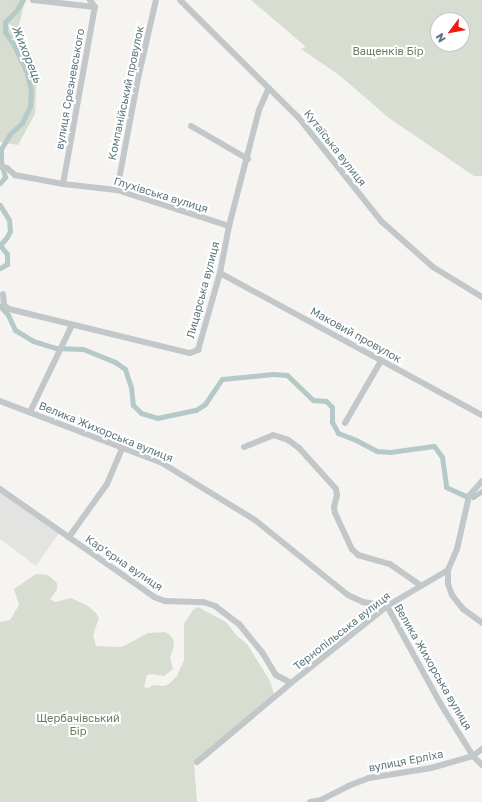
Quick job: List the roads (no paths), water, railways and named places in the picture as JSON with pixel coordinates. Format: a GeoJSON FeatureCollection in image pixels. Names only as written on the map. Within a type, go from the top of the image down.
{"type":"FeatureCollection","features":[{"type":"Feature","properties":{"kind":"street"},"geometry":{"type":"LineString","coordinates":[[33,0],[95,7]]}},
{"type":"Feature","properties":{"kind":"street"},"geometry":{"type":"LineString","coordinates":[[90,0],[95,7]]}},
{"type":"Feature","properties":{"kind":"street","name":"Компанійський провулок"},"geometry":{"type":"LineString","coordinates":[[117,190],[139,74],[156,0]]}},
{"type":"Feature","properties":{"kind":"street","name":"Кутаїська вулиця"},"geometry":{"type":"LineString","coordinates":[[180,0],[298,117],[381,221],[433,267],[482,297]]}},
{"type":"Feature","properties":{"kind":"street","name":"вулиця Срезневського"},"geometry":{"type":"LineString","coordinates":[[63,184],[95,7]]}},
{"type":"Feature","properties":{"kind":"street","name":"Лицарська вулиця"},"geometry":{"type":"LineString","coordinates":[[3,294],[4,305],[9,309],[190,353],[198,350],[220,273],[229,226],[248,158],[259,110],[269,88]]}},
{"type":"Feature","properties":{"kind":"street"},"geometry":{"type":"LineString","coordinates":[[191,126],[248,158]]}},
{"type":"Feature","properties":{"kind":"street","name":"Глухівська вулиця"},"geometry":{"type":"LineString","coordinates":[[0,167],[7,168],[15,175],[63,184],[117,190],[229,226]]}},
{"type":"Feature","properties":{"kind":"street","name":"Маковий провулок"},"geometry":{"type":"LineString","coordinates":[[220,273],[482,415]]}},
{"type":"Feature","properties":{"kind":"street"},"geometry":{"type":"LineString","coordinates":[[30,412],[72,325]]}},
{"type":"Feature","properties":{"kind":"street"},"geometry":{"type":"LineString","coordinates":[[345,423],[381,361]]}},
{"type":"Feature","properties":{"kind":"street","name":"Велика Жихорська вулиця"},"geometry":{"type":"LineString","coordinates":[[0,401],[162,463],[255,520],[348,595],[364,602],[387,606],[440,703],[474,756],[482,765]]}},
{"type":"Feature","properties":{"kind":"street"},"geometry":{"type":"LineString","coordinates":[[244,447],[273,435],[288,440],[299,448],[336,489],[337,495],[334,507],[335,513],[352,549],[358,555],[390,564],[420,585]]}},
{"type":"Feature","properties":{"kind":"street"},"geometry":{"type":"LineString","coordinates":[[69,537],[107,484],[122,448]]}},
{"type":"Feature","properties":{"kind":"street"},"geometry":{"type":"LineString","coordinates":[[482,480],[469,496],[457,549],[448,570],[448,584],[452,595],[462,609],[482,623]]}},
{"type":"Feature","properties":{"kind":"street","name":"Кар’єрна вулиця"},"geometry":{"type":"LineString","coordinates":[[0,489],[154,598],[165,601],[203,602],[215,606],[239,624],[262,652],[276,675],[291,683]]}},
{"type":"Feature","properties":{"kind":"street","name":"Тернопільська вулиця"},"geometry":{"type":"LineString","coordinates":[[197,762],[291,683],[387,606],[420,585],[448,570]]}},
{"type":"Feature","properties":{"kind":"street","name":"вулиця Ерліха"},"geometry":{"type":"LineString","coordinates":[[310,802],[321,800],[348,786],[369,778],[431,768],[474,756],[482,749]]}},
{"type":"Feature","properties":{"kind":"waterway","name":"Жихорець"},"geometry":{"type":"LineString","coordinates":[[0,183],[5,177],[1,161],[1,149],[10,134],[22,123],[30,106],[31,91],[27,73],[13,43],[5,32],[5,22],[16,11],[23,0]]}},
{"type":"Feature","properties":{"kind":"waterway","name":"Жихорець"},"geometry":{"type":"LineString","coordinates":[[0,205],[9,220],[10,231],[0,245],[7,254],[7,264],[0,268]]}},
{"type":"Feature","properties":{"kind":"waterway","name":"Жихорець"},"geometry":{"type":"LineString","coordinates":[[0,306],[8,315],[15,330],[33,341],[56,348],[83,349],[115,362],[125,369],[131,387],[133,405],[141,413],[157,418],[196,410],[205,404],[222,379],[273,374],[287,375],[313,400],[326,401],[332,407],[332,422],[338,433],[377,451],[390,452],[434,446],[442,457],[446,487],[465,496]]}},
{"type":"Feature","properties":{"kind":"waterway","name":"Жихорець"},"geometry":{"type":"LineString","coordinates":[[473,497],[482,491]]}},
{"type":"Feature","properties":{"kind":"park label","name":"Ващенків Бір"},"geometry":{"type":"Point","coordinates":[388,51]}},
{"type":"Feature","properties":{"kind":"park label","name":"Щербачівський Бір"},"geometry":{"type":"Point","coordinates":[78,725]}}]}
